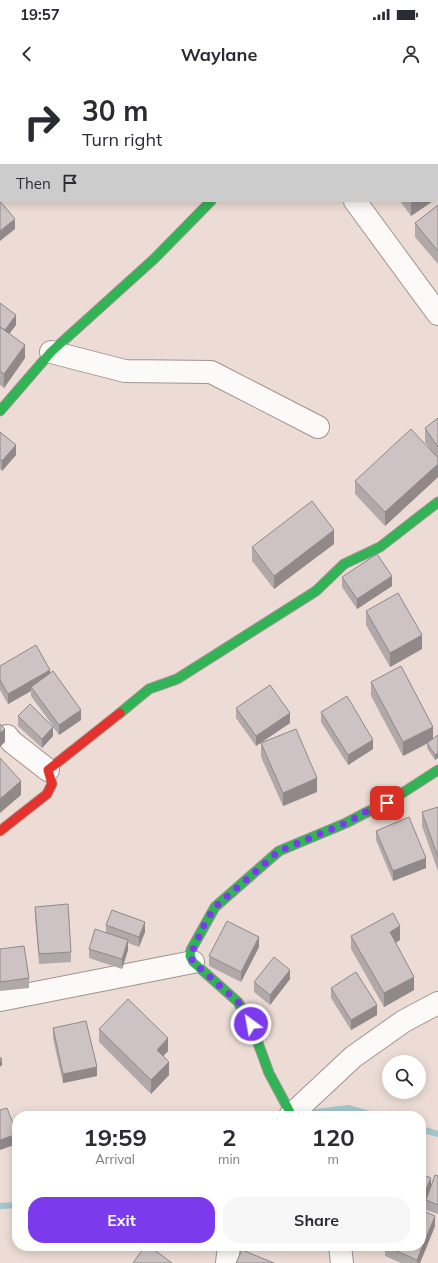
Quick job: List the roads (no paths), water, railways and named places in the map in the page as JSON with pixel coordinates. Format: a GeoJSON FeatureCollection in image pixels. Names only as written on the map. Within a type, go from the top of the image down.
{"type":"FeatureCollection","features":[{"type":"Feature","properties":{"kind":"street"},"geometry":{"type":"LineString","coordinates":[[0,411],[51,352],[154,259],[210,202]]}},
{"type":"Feature","properties":{"kind":"street"},"geometry":{"type":"LineString","coordinates":[[357,202],[438,314]]}},
{"type":"Feature","properties":{"kind":"street"},"geometry":{"type":"LineString","coordinates":[[51,352],[125,371],[211,372],[318,427]]}},
{"type":"Feature","properties":{"kind":"street"},"geometry":{"type":"LineString","coordinates":[[48,770],[149,689],[177,678],[316,591],[344,564],[380,547],[438,502]]}},
{"type":"Feature","properties":{"kind":"street"},"geometry":{"type":"LineString","coordinates":[[0,831],[47,794],[52,784],[48,770],[12,742],[7,736]]}},
{"type":"Feature","properties":{"kind":"street"},"geometry":{"type":"LineString","coordinates":[[289,1111],[280,1091],[269,1073],[251,1024],[238,1002],[193,962],[190,956],[191,950],[215,907],[279,851],[346,823],[369,810],[376,810],[438,770]]}},
{"type":"Feature","properties":{"kind":"street"},"geometry":{"type":"LineString","coordinates":[[0,1000],[193,962]]}},
{"type":"Feature","properties":{"kind":"street"},"geometry":{"type":"LineString","coordinates":[[296,1111],[354,1057],[404,1021],[438,1003]]}},
{"type":"Feature","properties":{"kind":"street"},"geometry":{"type":"LineString","coordinates":[[227,1263],[228,1251]]}},
{"type":"Feature","properties":{"kind":"street"},"geometry":{"type":"LineString","coordinates":[[341,1251],[342,1263]]}},
{"type":"Feature","properties":{"kind":"waterway"},"geometry":{"type":"LineString","coordinates":[[325,1111],[348,1108],[358,1111]]}},
{"type":"Feature","properties":{"kind":"waterway"},"geometry":{"type":"LineString","coordinates":[[426,1130],[438,1134]]}},
{"type":"Feature","properties":{"kind":"waterway"},"geometry":{"type":"LineString","coordinates":[[0,1206],[12,1205]]}}]}
